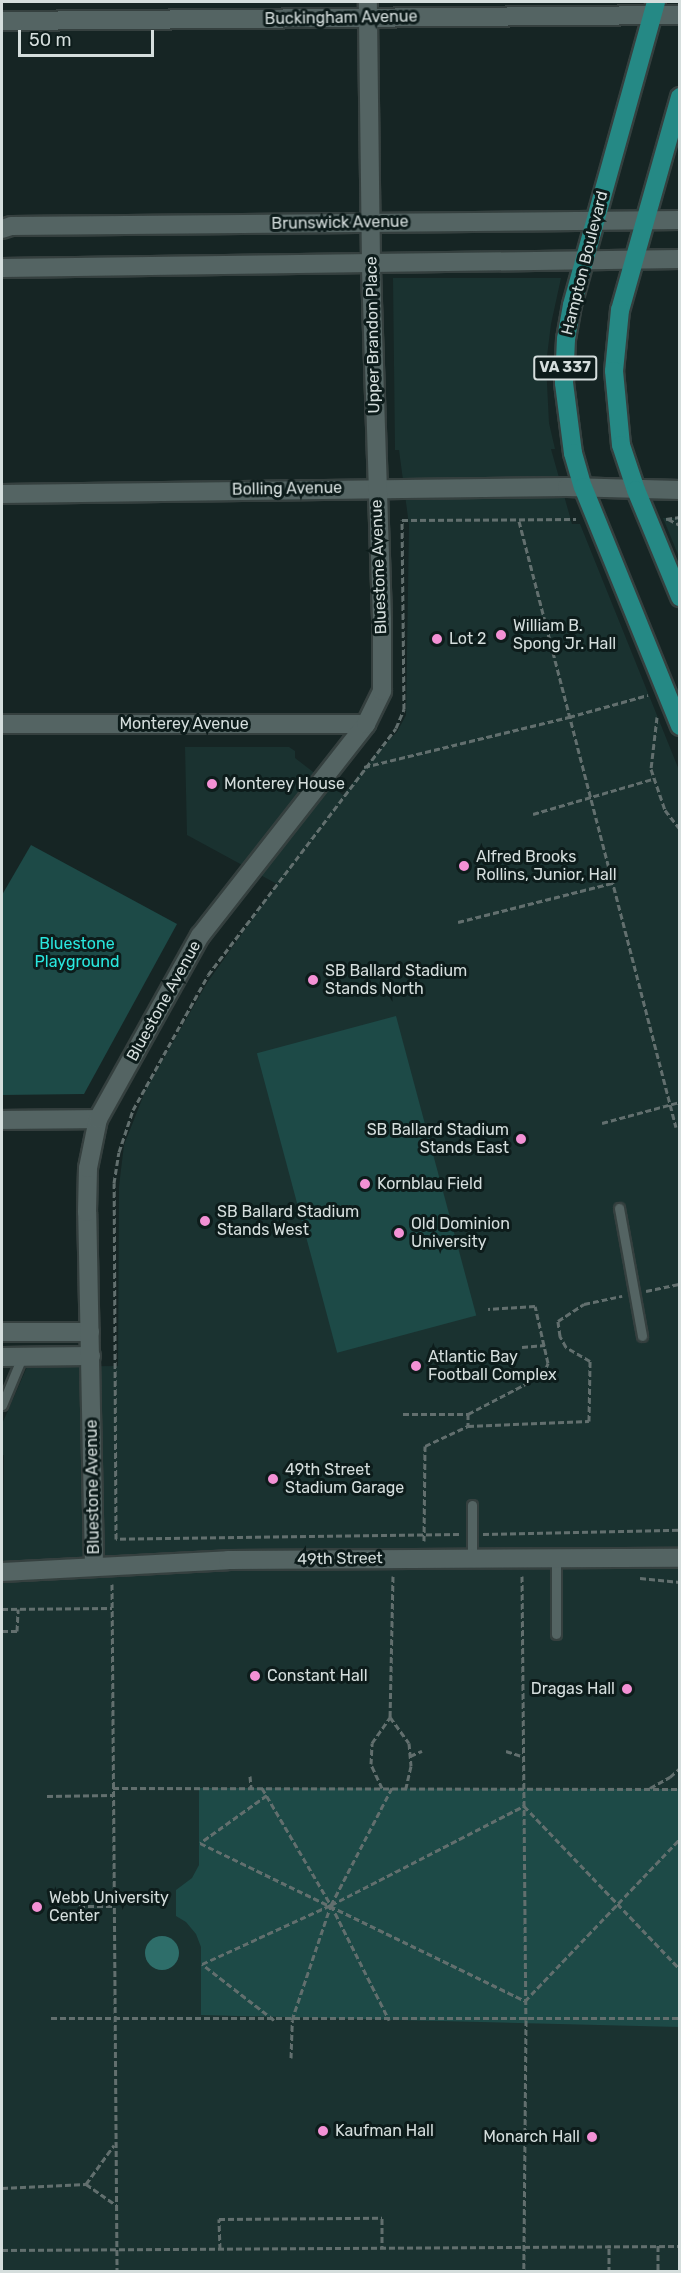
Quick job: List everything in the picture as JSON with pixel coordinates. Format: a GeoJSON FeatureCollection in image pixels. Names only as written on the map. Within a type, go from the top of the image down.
{"type":"FeatureCollection","features":[{"type":"Feature","properties":{"kind":"main road","name":"Hampton Boulevard"},"geometry":{"type":"LineString","coordinates":[[654,8],[584,261],[566,339],[564,383],[573,453],[583,487],[680,726]]}},
{"type":"Feature","properties":{"kind":"main road","name":"VA 337"},"geometry":{"type":"LineString","coordinates":[[680,98],[620,310],[614,371],[621,446],[636,490],[680,597]]}},
{"type":"Feature","properties":{"kind":"street","name":"Buckingham Avenue"},"geometry":{"type":"LineString","coordinates":[[2,21],[368,10],[654,8],[680,15]]}},
{"type":"Feature","properties":{"kind":"street","name":"Upper Brandon Place"},"geometry":{"type":"LineString","coordinates":[[368,10],[376,488]]}},
{"type":"Feature","properties":{"kind":"street","name":"Brunswick Avenue"},"geometry":{"type":"LineString","coordinates":[[2,229],[680,220]]}},
{"type":"Feature","properties":{"kind":"street"},"geometry":{"type":"LineString","coordinates":[[2,268],[680,259]]}},
{"type":"Feature","properties":{"kind":"street","name":"Bolling Avenue"},"geometry":{"type":"LineString","coordinates":[[2,494],[376,488],[583,487],[680,490]]}},
{"type":"Feature","properties":{"kind":"street","name":"Bluestone Avenue"},"geometry":{"type":"LineString","coordinates":[[94,1566],[88,1168],[98,1119],[200,936],[366,724],[382,691],[382,619],[376,488]]}},
{"type":"Feature","properties":{"kind":"street","name":"Monterey Avenue"},"geometry":{"type":"LineString","coordinates":[[2,724],[366,724]]}},
{"type":"Feature","properties":{"kind":"street"},"geometry":{"type":"LineString","coordinates":[[2,1119],[98,1119]]}},
{"type":"Feature","properties":{"kind":"street"},"geometry":{"type":"LineString","coordinates":[[2,1332],[90,1332]]}},
{"type":"Feature","properties":{"kind":"street"},"geometry":{"type":"LineString","coordinates":[[2,1357],[91,1356]]}},
{"type":"Feature","properties":{"kind":"street","name":"49th Street"},"geometry":{"type":"LineString","coordinates":[[2,1572],[228,1560],[472,1557],[680,1558]]}},
{"type":"Feature","properties":{"kind":"lane"},"geometry":{"type":"LineString","coordinates":[[619,1208],[642,1336]]}},
{"type":"Feature","properties":{"kind":"lane"},"geometry":{"type":"LineString","coordinates":[[2,1405],[22,1356]]}},
{"type":"Feature","properties":{"kind":"lane"},"geometry":{"type":"LineString","coordinates":[[472,1504],[472,1557]]}},
{"type":"Feature","properties":{"kind":"lane"},"geometry":{"type":"LineString","coordinates":[[556,1558],[556,1634]]}},
{"type":"Feature","properties":{"kind":"path"},"geometry":{"type":"LineString","coordinates":[[666,518],[680,525]]}},
{"type":"Feature","properties":{"kind":"path"},"geometry":{"type":"LineString","coordinates":[[578,519],[402,520],[404,709],[396,728],[207,975],[133,1110],[119,1152],[114,1183],[116,1539],[680,1530]]}},
{"type":"Feature","properties":{"kind":"path"},"geometry":{"type":"LineString","coordinates":[[519,521],[676,1127]]}},
{"type":"Feature","properties":{"kind":"path"},"geometry":{"type":"LineString","coordinates":[[364,767],[569,717],[655,693]]}},
{"type":"Feature","properties":{"kind":"path"},"geometry":{"type":"LineString","coordinates":[[657,716],[651,769],[653,779],[665,810],[680,829]]}},
{"type":"Feature","properties":{"kind":"path"},"geometry":{"type":"LineString","coordinates":[[533,814],[653,779]]}},
{"type":"Feature","properties":{"kind":"path"},"geometry":{"type":"LineString","coordinates":[[458,922],[612,884]]}},
{"type":"Feature","properties":{"kind":"path"},"geometry":{"type":"LineString","coordinates":[[602,1123],[680,1102]]}},
{"type":"Feature","properties":{"kind":"path"},"geometry":{"type":"LineString","coordinates":[[425,1558],[425,1446],[468,1426],[589,1421],[590,1361],[566,1347],[560,1336],[558,1321],[584,1304],[680,1284]]}},
{"type":"Feature","properties":{"kind":"path"},"geometry":{"type":"LineString","coordinates":[[403,1414],[468,1414],[543,1375],[548,1363],[535,1306],[488,1309]]}},
{"type":"Feature","properties":{"kind":"path"},"geometry":{"type":"LineString","coordinates":[[522,1347],[545,1345]]}},
{"type":"Feature","properties":{"kind":"path"},"geometry":{"type":"LineString","coordinates":[[468,1414],[468,1426]]}},
{"type":"Feature","properties":{"kind":"path"},"geometry":{"type":"LineString","coordinates":[[522,1574],[526,2019],[524,2271]]}},
{"type":"Feature","properties":{"kind":"path"},"geometry":{"type":"LineString","coordinates":[[383,1788],[371,1764],[372,1743],[390,1717],[393,1575]]}},
{"type":"Feature","properties":{"kind":"path"},"geometry":{"type":"LineString","coordinates":[[112,1582],[117,2271]]}},
{"type":"Feature","properties":{"kind":"path"},"geometry":{"type":"LineString","coordinates":[[2,1609],[112,1608]]}},
{"type":"Feature","properties":{"kind":"path"},"geometry":{"type":"LineString","coordinates":[[2,1631],[17,1631],[18,1609]]}},
{"type":"Feature","properties":{"kind":"path"},"geometry":{"type":"LineString","coordinates":[[390,1717],[410,1743],[411,1766],[405,1788]]}},
{"type":"Feature","properties":{"kind":"path"},"geometry":{"type":"LineString","coordinates":[[410,1756],[422,1751]]}},
{"type":"Feature","properties":{"kind":"path"},"geometry":{"type":"LineString","coordinates":[[506,1751],[524,1756]]}},
{"type":"Feature","properties":{"kind":"path"},"geometry":{"type":"LineString","coordinates":[[648,1789],[670,1778],[680,1768]]}},
{"type":"Feature","properties":{"kind":"path"},"geometry":{"type":"LineString","coordinates":[[250,1776],[251,1788]]}},
{"type":"Feature","properties":{"kind":"path"},"geometry":{"type":"LineString","coordinates":[[113,1788],[680,1789]]}},
{"type":"Feature","properties":{"kind":"path"},"geometry":{"type":"LineString","coordinates":[[262,1788],[331,1905],[389,2020]]}},
{"type":"Feature","properties":{"kind":"path"},"geometry":{"type":"LineString","coordinates":[[291,2058],[292,2020],[331,1905],[392,1788]]}},
{"type":"Feature","properties":{"kind":"path"},"geometry":{"type":"LineString","coordinates":[[47,1796],[113,1795]]}},
{"type":"Feature","properties":{"kind":"path"},"geometry":{"type":"LineString","coordinates":[[267,1795],[200,1843],[525,2001]]}},
{"type":"Feature","properties":{"kind":"path"},"geometry":{"type":"LineString","coordinates":[[274,2020],[202,1964],[331,1905],[524,1806]]}},
{"type":"Feature","properties":{"kind":"path"},"geometry":{"type":"LineString","coordinates":[[524,1806],[615,1904],[680,1969]]}},
{"type":"Feature","properties":{"kind":"path"},"geometry":{"type":"LineString","coordinates":[[525,2001],[615,1904],[680,1839]]}},
{"type":"Feature","properties":{"kind":"path"},"geometry":{"type":"LineString","coordinates":[[79,1906],[114,1906]]}},
{"type":"Feature","properties":{"kind":"path"},"geometry":{"type":"LineString","coordinates":[[51,2018],[115,2020],[680,2018]]}},
{"type":"Feature","properties":{"kind":"path"},"geometry":{"type":"LineString","coordinates":[[86,2184],[116,2143]]}},
{"type":"Feature","properties":{"kind":"path"},"geometry":{"type":"LineString","coordinates":[[2,2188],[86,2184],[116,2205]]}},
{"type":"Feature","properties":{"kind":"path"},"geometry":{"type":"LineString","coordinates":[[220,2249],[219,2219],[382,2218],[382,2247]]}},
{"type":"Feature","properties":{"kind":"path"},"geometry":{"type":"LineString","coordinates":[[2,2250],[524,2245],[680,2246]]}},
{"type":"Feature","properties":{"kind":"path"},"geometry":{"type":"LineString","coordinates":[[609,2245],[609,2271]]}},
{"type":"Feature","properties":{"kind":"path"},"geometry":{"type":"LineString","coordinates":[[658,2246],[658,2271]]}},
{"type":"Feature","properties":{"kind":"shaded area","name":"Old Dominion University"},"geometry":{"type":"Polygon","coordinates":[[[393,278],[561,278],[551,324],[546,364],[549,423],[555,449],[551,449],[572,524],[580,524],[679,770],[679,2271],[2,2271],[4,1455],[2,1455],[2,1424],[27,1367],[118,1366],[119,1186],[124,1145],[146,1089],[207,983],[277,884],[187,835],[185,747],[289,747],[295,751],[295,758],[343,795],[377,752],[397,732],[406,715],[409,525],[399,450],[395,450],[393,278]]]}},
{"type":"Feature","properties":{"kind":"shaded area"},"geometry":{"type":"Polygon","coordinates":[[[663,518],[679,518],[679,557],[663,518]]]}},
{"type":"Feature","properties":{"kind":"shaded area"},"geometry":{"type":"Polygon","coordinates":[[[162,1936],[174,1941],[179,1953],[174,1965],[162,1970],[150,1965],[145,1953],[150,1941],[162,1936]]]}},
{"type":"Feature","properties":{"kind":"green space","name":"Bluestone Playground"},"geometry":{"type":"Polygon","coordinates":[[[31,845],[177,924],[84,1094],[2,1095],[2,895],[31,845]]]}},
{"type":"Feature","properties":{"kind":"green space","name":"Kornblau Field"},"geometry":{"type":"Polygon","coordinates":[[[396,1016],[476,1315],[337,1353],[257,1053],[396,1016]]]}},
{"type":"Feature","properties":{"kind":"green space"},"geometry":{"type":"Polygon","coordinates":[[[199,1788],[679,1789],[679,2027],[201,2015],[201,1947],[196,1934],[186,1922],[176,1916],[176,1890],[192,1878],[199,1865],[199,1788]]]}},
{"type":"Feature","properties":{"kind":"place","name":"William B. Spong Jr. Hall"},"geometry":{"type":"Point","coordinates":[501,635]}},
{"type":"Feature","properties":{"kind":"place","name":"Lot 2"},"geometry":{"type":"Point","coordinates":[437,639]}},
{"type":"Feature","properties":{"kind":"place","name":"Monterey House"},"geometry":{"type":"Point","coordinates":[212,784]}},
{"type":"Feature","properties":{"kind":"place","name":"Alfred Brooks Rollins, Junior, Hall"},"geometry":{"type":"Point","coordinates":[464,866]}},
{"type":"Feature","properties":{"kind":"place","name":"SB Ballard Stadium Stands North"},"geometry":{"type":"Point","coordinates":[313,980]}},
{"type":"Feature","properties":{"kind":"place","name":"SB Ballard Stadium Stands East"},"geometry":{"type":"Point","coordinates":[521,1139]}},
{"type":"Feature","properties":{"kind":"place","name":"Kornblau Field"},"geometry":{"type":"Point","coordinates":[365,1184]}},
{"type":"Feature","properties":{"kind":"place","name":"SB Ballard Stadium Stands West"},"geometry":{"type":"Point","coordinates":[205,1221]}},
{"type":"Feature","properties":{"kind":"place","name":"Old Dominion University"},"geometry":{"type":"Point","coordinates":[399,1233]}},
{"type":"Feature","properties":{"kind":"place","name":"Atlantic Bay Football Complex"},"geometry":{"type":"Point","coordinates":[416,1366]}},
{"type":"Feature","properties":{"kind":"place","name":"49th Street Stadium Garage"},"geometry":{"type":"Point","coordinates":[273,1479]}},
{"type":"Feature","properties":{"kind":"place","name":"Constant Hall"},"geometry":{"type":"Point","coordinates":[255,1676]}},
{"type":"Feature","properties":{"kind":"place","name":"Dragas Hall"},"geometry":{"type":"Point","coordinates":[627,1689]}},
{"type":"Feature","properties":{"kind":"place","name":"Webb University Center"},"geometry":{"type":"Point","coordinates":[37,1907]}},
{"type":"Feature","properties":{"kind":"place","name":"Kaufman Hall"},"geometry":{"type":"Point","coordinates":[323,2131]}},
{"type":"Feature","properties":{"kind":"place","name":"Monarch Hall"},"geometry":{"type":"Point","coordinates":[592,2137]}}]}
